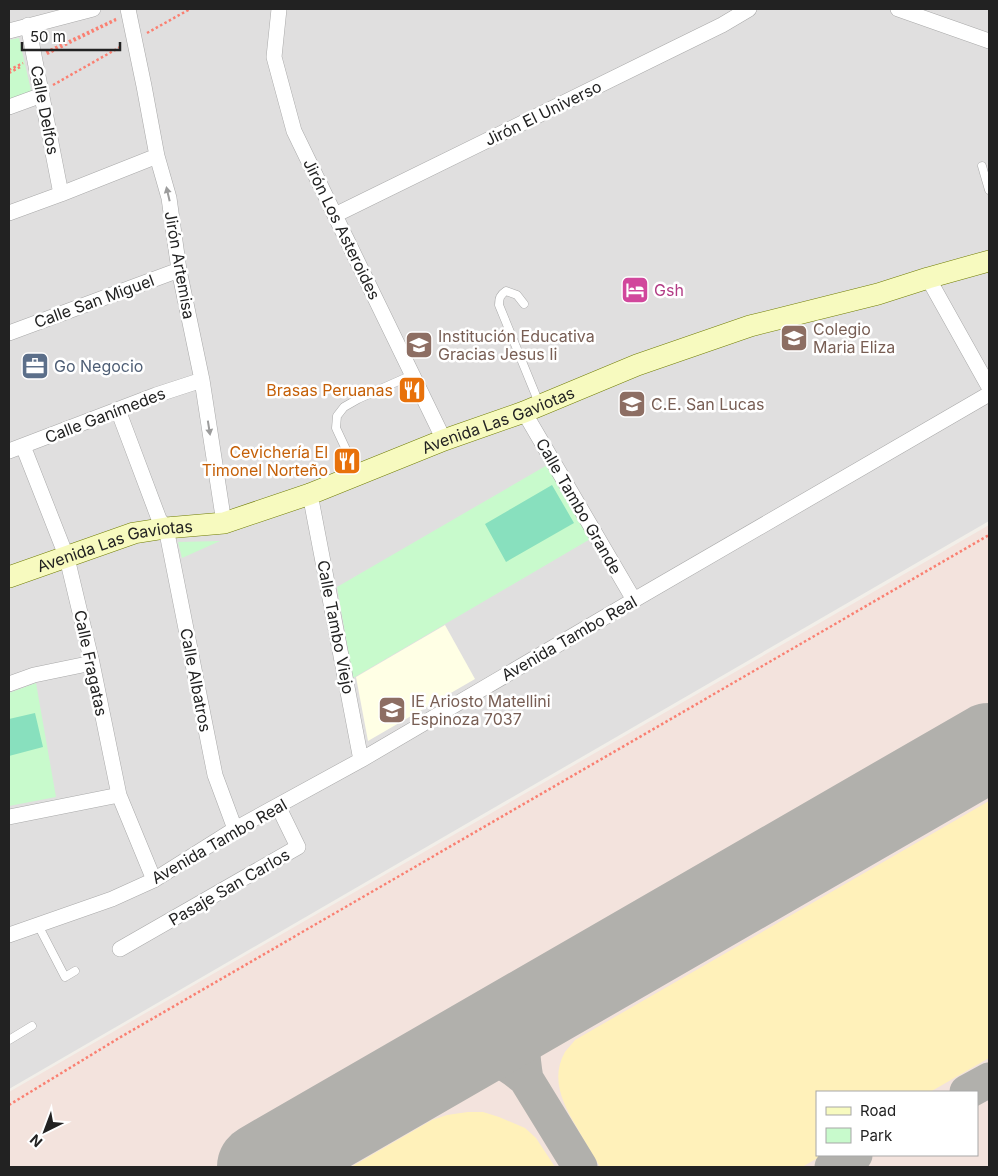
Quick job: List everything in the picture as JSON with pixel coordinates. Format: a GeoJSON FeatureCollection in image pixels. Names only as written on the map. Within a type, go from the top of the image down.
{"type":"FeatureCollection","features":[{"type":"Feature","properties":{"kind":"street"},"geometry":{"type":"LineString","coordinates":[[9,30],[93,9]]}},
{"type":"Feature","properties":{"kind":"street","name":"Jirón Los Asteroides"},"geometry":{"type":"LineString","coordinates":[[279,9],[274,57],[294,131],[444,440]]}},
{"type":"Feature","properties":{"kind":"street","name":"Jirón El Universo"},"geometry":{"type":"LineString","coordinates":[[335,215],[688,42],[749,9]]}},
{"type":"Feature","properties":{"kind":"street"},"geometry":{"type":"LineString","coordinates":[[898,9],[989,41]]}},
{"type":"Feature","properties":{"kind":"street","name":"Jirón Artemisa"},"geometry":{"type":"LineString","coordinates":[[123,14],[144,86],[158,156],[169,198],[179,270],[202,380],[224,523]]}},
{"type":"Feature","properties":{"kind":"street","name":"Calle Delfos"},"geometry":{"type":"LineString","coordinates":[[28,26],[45,91],[61,194]]}},
{"type":"Feature","properties":{"kind":"street"},"geometry":{"type":"LineString","coordinates":[[9,106],[45,91]]}},
{"type":"Feature","properties":{"kind":"street"},"geometry":{"type":"LineString","coordinates":[[9,213],[158,156]]}},
{"type":"Feature","properties":{"kind":"street","name":"Avenida Las Gaviotas"},"geometry":{"type":"LineString","coordinates":[[9,578],[134,533],[224,523],[310,494],[637,365],[750,326],[878,294],[989,261]]}},
{"type":"Feature","properties":{"kind":"street","name":"Calle San Miguel"},"geometry":{"type":"LineString","coordinates":[[9,332],[179,270]]}},
{"type":"Feature","properties":{"kind":"street"},"geometry":{"type":"LineString","coordinates":[[928,278],[989,387]]}},
{"type":"Feature","properties":{"kind":"street","name":"Calle Ganímedes"},"geometry":{"type":"LineString","coordinates":[[16,449],[156,395],[202,380]]}},
{"type":"Feature","properties":{"kind":"street","name":"Avenida Tambo Real"},"geometry":{"type":"LineString","coordinates":[[9,936],[112,899],[154,880],[235,829],[361,760],[989,394]]}},
{"type":"Feature","properties":{"kind":"street","name":"Calle Tambo Grande"},"geometry":{"type":"LineString","coordinates":[[532,408],[634,600]]}},
{"type":"Feature","properties":{"kind":"street","name":"Calle Albatros"},"geometry":{"type":"LineString","coordinates":[[118,410],[159,519],[166,528],[216,775],[235,829]]}},
{"type":"Feature","properties":{"kind":"street","name":"Calle Fragatas"},"geometry":{"type":"LineString","coordinates":[[16,449],[67,558],[92,663],[119,795],[154,880]]}},
{"type":"Feature","properties":{"kind":"street","name":"Calle Tambo Viejo"},"geometry":{"type":"LineString","coordinates":[[310,494],[361,760]]}},
{"type":"Feature","properties":{"kind":"street"},"geometry":{"type":"LineString","coordinates":[[9,684],[34,675],[92,663]]}},
{"type":"Feature","properties":{"kind":"street"},"geometry":{"type":"LineString","coordinates":[[9,817],[119,795]]}},
{"type":"Feature","properties":{"kind":"street","name":"Pasaje San Carlos"},"geometry":{"type":"LineString","coordinates":[[120,949],[298,847],[278,806]]}},
{"type":"Feature","properties":{"kind":"lane"},"geometry":{"type":"LineString","coordinates":[[982,166],[989,190]]}},
{"type":"Feature","properties":{"kind":"lane"},"geometry":{"type":"LineString","coordinates":[[524,304],[517,295],[506,291],[501,294],[499,299],[499,305],[532,408]]}},
{"type":"Feature","properties":{"kind":"lane"},"geometry":{"type":"LineString","coordinates":[[357,475],[336,428],[337,416],[344,408],[358,400],[412,375]]}},
{"type":"Feature","properties":{"kind":"lane"},"geometry":{"type":"LineString","coordinates":[[38,925],[65,977],[75,971]]}},
{"type":"Feature","properties":{"kind":"lane"},"geometry":{"type":"LineString","coordinates":[[9,1040],[32,1026]]}},
{"type":"Feature","properties":{"kind":"path"},"geometry":{"type":"LineString","coordinates":[[140,37],[190,9]]}},
{"type":"Feature","properties":{"kind":"path"},"geometry":{"type":"LineString","coordinates":[[43,55],[123,14]]}},
{"type":"Feature","properties":{"kind":"path"},"geometry":{"type":"LineString","coordinates":[[45,91],[123,46]]}},
{"type":"Feature","properties":{"kind":"path"},"geometry":{"type":"LineString","coordinates":[[9,71],[26,63]]}},
{"type":"Feature","properties":{"kind":"path"},"geometry":{"type":"LineString","coordinates":[[9,1105],[119,1038],[989,535]]}},
{"type":"Feature","properties":{"kind":"shaded area"},"geometry":{"type":"Polygon","coordinates":[[[9,9],[989,9],[989,521],[9,1089],[9,9]]]}},
{"type":"Feature","properties":{"kind":"shaded area"},"geometry":{"type":"Polygon","coordinates":[[[989,525],[989,1167],[9,1167],[9,1092],[989,525]]]}},
{"type":"Feature","properties":{"kind":"shaded area","name":"IE Ariosto Matellini Espinoza 7037"},"geometry":{"type":"Polygon","coordinates":[[[445,625],[475,679],[368,741],[356,677],[445,625]]]}},
{"type":"Feature","properties":{"kind":"sand"},"geometry":{"type":"Polygon","coordinates":[[[989,801],[989,1058],[932,1091],[816,1091],[816,1156],[821,1156],[802,1167],[600,1167],[571,1118],[563,1100],[558,1081],[561,1062],[565,1052],[575,1040],[989,801]]]}},
{"type":"Feature","properties":{"kind":"sand"},"geometry":{"type":"Polygon","coordinates":[[[483,1112],[525,1128],[536,1138],[555,1167],[351,1167],[432,1120],[447,1115],[483,1112]]]}},
{"type":"Feature","properties":{"kind":"green space"},"geometry":{"type":"Polygon","coordinates":[[[19,38],[33,99],[9,107],[9,40],[19,38]]]}},
{"type":"Feature","properties":{"kind":"green space"},"geometry":{"type":"Polygon","coordinates":[[[549,464],[592,538],[353,678],[337,587],[549,464]]]}},
{"type":"Feature","properties":{"kind":"green space"},"geometry":{"type":"Polygon","coordinates":[[[552,485],[574,523],[506,562],[485,524],[552,485]]]}},
{"type":"Feature","properties":{"kind":"green space"},"geometry":{"type":"Polygon","coordinates":[[[220,541],[182,558],[178,542],[220,541]]]}},
{"type":"Feature","properties":{"kind":"green space"},"geometry":{"type":"Polygon","coordinates":[[[36,683],[56,797],[9,806],[9,693],[36,683]]]}},
{"type":"Feature","properties":{"kind":"green space"},"geometry":{"type":"Polygon","coordinates":[[[35,713],[43,747],[9,756],[9,719],[35,713]]]}},
{"type":"Feature","properties":{"kind":"taxiway"},"geometry":{"type":"LineString","coordinates":[[526,1079],[523,1051],[524,1037],[549,1002]]}},
{"type":"Feature","properties":{"kind":"taxiway"},"geometry":{"type":"LineString","coordinates":[[462,1052],[471,1052],[496,1059],[526,1079],[580,1167]]}},
{"type":"Feature","properties":{"kind":"taxiway"},"geometry":{"type":"LineString","coordinates":[[969,1091],[989,1080]]}},
{"type":"Feature","properties":{"kind":"taxiway"},"geometry":{"type":"LineString","coordinates":[[832,1167],[853,1156]]}},
{"type":"Feature","properties":{"kind":"runway"},"geometry":{"type":"LineString","coordinates":[[261,1167],[989,747]]}},
{"type":"Feature","properties":{"kind":"place","name":"Gsh"},"geometry":{"type":"Point","coordinates":[635,290]}},
{"type":"Feature","properties":{"kind":"place","name":"Colegio Maria Eliza"},"geometry":{"type":"Point","coordinates":[794,338]}},
{"type":"Feature","properties":{"kind":"place","name":"Institución Educativa Gracias Jesus Ii"},"geometry":{"type":"Point","coordinates":[419,345]}},
{"type":"Feature","properties":{"kind":"place","name":"Go Negocio"},"geometry":{"type":"Point","coordinates":[35,366]}},
{"type":"Feature","properties":{"kind":"place","name":"Brasas Peruanas"},"geometry":{"type":"Point","coordinates":[412,390]}},
{"type":"Feature","properties":{"kind":"place","name":"C.E. San Lucas"},"geometry":{"type":"Point","coordinates":[632,404]}},
{"type":"Feature","properties":{"kind":"place","name":"Cevichería El Timonel Norteño"},"geometry":{"type":"Point","coordinates":[347,461]}},
{"type":"Feature","properties":{"kind":"place","name":"IE Ariosto Matellini Espinoza 7037"},"geometry":{"type":"Point","coordinates":[392,710]}}]}
